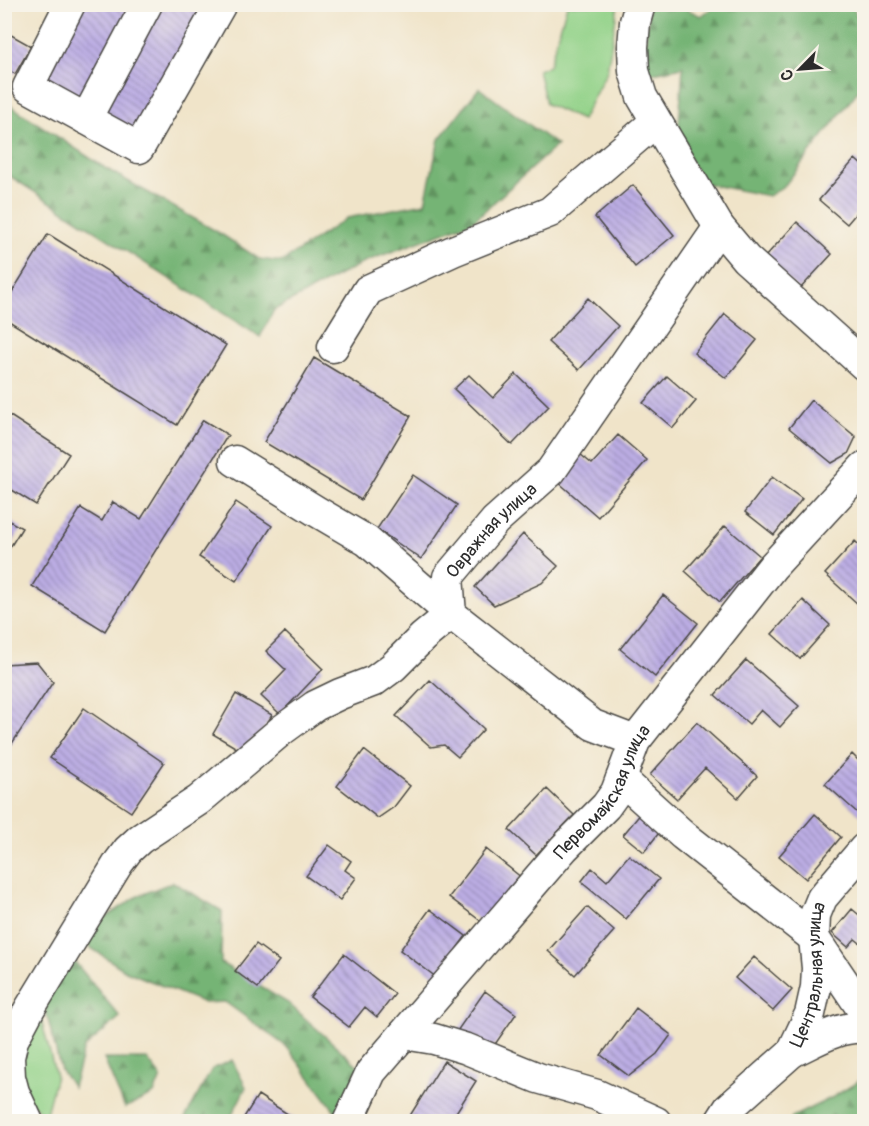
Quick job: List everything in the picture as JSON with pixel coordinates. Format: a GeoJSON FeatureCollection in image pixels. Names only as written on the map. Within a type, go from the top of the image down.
{"type":"FeatureCollection","features":[{"type":"Feature","properties":{"kind":"street"},"geometry":{"type":"LineString","coordinates":[[70,4],[28,87],[139,148],[221,4]]}},
{"type":"Feature","properties":{"kind":"street"},"geometry":{"type":"LineString","coordinates":[[86,119],[147,4]]}},
{"type":"Feature","properties":{"kind":"street"},"geometry":{"type":"LineString","coordinates":[[640,4],[635,22],[633,47],[634,71],[642,97],[718,227],[746,259],[864,365]]}},
{"type":"Feature","properties":{"kind":"street"},"geometry":{"type":"LineString","coordinates":[[333,346],[368,290],[453,251],[550,212],[655,122]]}},
{"type":"Feature","properties":{"kind":"street","name":"Овражная улица"},"geometry":{"type":"LineString","coordinates":[[451,614],[448,578],[495,521],[551,471],[718,227]]}},
{"type":"Feature","properties":{"kind":"street"},"geometry":{"type":"LineString","coordinates":[[235,461],[316,512],[368,541],[451,614],[593,725],[635,741]]}},
{"type":"Feature","properties":{"kind":"street","name":"Первомайская улица"},"geometry":{"type":"LineString","coordinates":[[348,1122],[371,1072],[564,848],[606,806],[616,792],[635,741],[773,566],[864,467]]}},
{"type":"Feature","properties":{"kind":"street"},"geometry":{"type":"LineString","coordinates":[[28,1122],[14,1092],[10,1077],[9,1039],[118,862],[140,839],[199,800],[282,730],[315,706],[374,681],[393,667],[423,637],[451,614]]}},
{"type":"Feature","properties":{"kind":"street"},"geometry":{"type":"LineString","coordinates":[[621,779],[683,835],[814,938],[864,1012]]}},
{"type":"Feature","properties":{"kind":"street","name":"Центральная улица"},"geometry":{"type":"LineString","coordinates":[[720,1122],[729,1108],[792,1052],[810,1014],[816,987],[815,915],[822,898],[864,849]]}},
{"type":"Feature","properties":{"kind":"street"},"geometry":{"type":"LineString","coordinates":[[792,1052],[836,1031],[851,1027],[864,1028]]}},
{"type":"Feature","properties":{"kind":"street"},"geometry":{"type":"LineString","coordinates":[[404,1035],[434,1039],[467,1049],[538,1078],[597,1095],[656,1122]]}},
{"type":"Feature","properties":{"kind":"green space"},"geometry":{"type":"Polygon","coordinates":[[[567,5],[618,5],[607,71],[582,120],[546,104],[538,70],[549,66],[567,5]]]}},
{"type":"Feature","properties":{"kind":"green space"},"geometry":{"type":"Polygon","coordinates":[[[649,5],[678,5],[701,16],[716,5],[852,5],[859,20],[864,19],[864,83],[785,185],[769,196],[702,183],[678,136],[683,67],[643,75],[649,5]]]}},
{"type":"Feature","properties":{"kind":"green space"},"geometry":{"type":"Polygon","coordinates":[[[479,88],[557,145],[472,222],[364,262],[274,310],[260,337],[5,173],[5,102],[105,168],[221,234],[259,259],[282,262],[347,218],[425,203],[439,139],[479,88]]]}},
{"type":"Feature","properties":{"kind":"green space"},"geometry":{"type":"Polygon","coordinates":[[[173,882],[222,911],[221,963],[288,1003],[364,1071],[341,1119],[287,1047],[225,1002],[204,1003],[126,971],[85,944],[97,923],[138,896],[173,882]]]}},
{"type":"Feature","properties":{"kind":"green space"},"geometry":{"type":"Polygon","coordinates":[[[70,956],[120,1017],[84,1048],[73,1087],[61,1071],[44,1004],[70,956]]]}},
{"type":"Feature","properties":{"kind":"green space"},"geometry":{"type":"Polygon","coordinates":[[[39,1011],[56,1076],[45,1117],[24,1095],[18,1050],[39,1011]]]}},
{"type":"Feature","properties":{"kind":"green space"},"geometry":{"type":"Polygon","coordinates":[[[104,1059],[147,1059],[161,1077],[154,1094],[125,1108],[104,1059]]]}},
{"type":"Feature","properties":{"kind":"green space"},"geometry":{"type":"Polygon","coordinates":[[[232,1060],[246,1087],[229,1121],[188,1121],[185,1118],[212,1069],[232,1060]]]}},
{"type":"Feature","properties":{"kind":"green space"},"geometry":{"type":"Polygon","coordinates":[[[864,1078],[864,1121],[790,1121],[792,1117],[833,1097],[864,1078]]]}},
{"type":"Feature","properties":{"kind":"building"},"geometry":{"type":"Polygon","coordinates":[[[85,4],[132,4],[77,107],[42,85],[85,4]]]}},
{"type":"Feature","properties":{"kind":"building"},"geometry":{"type":"Polygon","coordinates":[[[161,4],[205,4],[132,136],[100,117],[161,4]]]}},
{"type":"Feature","properties":{"kind":"building"},"geometry":{"type":"Polygon","coordinates":[[[4,31],[31,46],[15,74],[4,68],[4,31]]]}},
{"type":"Feature","properties":{"kind":"building"},"geometry":{"type":"Polygon","coordinates":[[[855,159],[864,167],[864,204],[847,224],[819,200],[855,159]]]}},
{"type":"Feature","properties":{"kind":"building"},"geometry":{"type":"Polygon","coordinates":[[[633,185],[674,235],[635,267],[595,217],[633,185]]]}},
{"type":"Feature","properties":{"kind":"building"},"geometry":{"type":"Polygon","coordinates":[[[797,222],[832,254],[799,290],[764,258],[797,222]]]}},
{"type":"Feature","properties":{"kind":"building"},"geometry":{"type":"Polygon","coordinates":[[[48,234],[226,345],[177,425],[4,318],[4,305],[48,234]]]}},
{"type":"Feature","properties":{"kind":"building"},"geometry":{"type":"Polygon","coordinates":[[[588,298],[618,326],[579,370],[548,342],[588,298]]]}},
{"type":"Feature","properties":{"kind":"building"},"geometry":{"type":"Polygon","coordinates":[[[725,314],[757,340],[726,378],[694,353],[725,314]]]}},
{"type":"Feature","properties":{"kind":"building"},"geometry":{"type":"Polygon","coordinates":[[[314,358],[411,416],[361,500],[264,442],[314,358]]]}},
{"type":"Feature","properties":{"kind":"building"},"geometry":{"type":"Polygon","coordinates":[[[516,374],[549,406],[512,445],[454,389],[469,375],[493,398],[516,374]]]}},
{"type":"Feature","properties":{"kind":"building"},"geometry":{"type":"Polygon","coordinates":[[[667,376],[696,401],[673,428],[643,403],[667,376]]]}},
{"type":"Feature","properties":{"kind":"building"},"geometry":{"type":"Polygon","coordinates":[[[811,400],[856,437],[848,454],[832,463],[789,428],[811,400]]]}},
{"type":"Feature","properties":{"kind":"building"},"geometry":{"type":"Polygon","coordinates":[[[4,412],[69,454],[36,505],[4,485],[4,412]]]}},
{"type":"Feature","properties":{"kind":"building"},"geometry":{"type":"Polygon","coordinates":[[[203,420],[228,435],[105,631],[32,586],[81,508],[102,521],[113,502],[141,519],[203,420]]]}},
{"type":"Feature","properties":{"kind":"building"},"geometry":{"type":"Polygon","coordinates":[[[618,435],[647,460],[598,517],[557,481],[580,454],[592,464],[618,435]]]}},
{"type":"Feature","properties":{"kind":"building"},"geometry":{"type":"Polygon","coordinates":[[[413,475],[457,505],[421,559],[377,529],[413,475]]]}},
{"type":"Feature","properties":{"kind":"building"},"geometry":{"type":"Polygon","coordinates":[[[772,477],[802,499],[774,535],[745,512],[772,477]]]}},
{"type":"Feature","properties":{"kind":"building"},"geometry":{"type":"Polygon","coordinates":[[[236,502],[272,526],[236,581],[199,557],[236,502]]]}},
{"type":"Feature","properties":{"kind":"building"},"geometry":{"type":"Polygon","coordinates":[[[4,518],[22,528],[4,557],[4,518]]]}},
{"type":"Feature","properties":{"kind":"building"},"geometry":{"type":"Polygon","coordinates":[[[725,526],[760,556],[720,602],[685,571],[725,526]]]}},
{"type":"Feature","properties":{"kind":"building"},"geometry":{"type":"Polygon","coordinates":[[[523,534],[558,566],[542,583],[494,605],[475,587],[523,534]]]}},
{"type":"Feature","properties":{"kind":"building"},"geometry":{"type":"Polygon","coordinates":[[[855,541],[864,550],[864,601],[860,606],[825,574],[855,541]]]}},
{"type":"Feature","properties":{"kind":"building"},"geometry":{"type":"Polygon","coordinates":[[[663,595],[698,623],[655,677],[620,649],[663,595]]]}},
{"type":"Feature","properties":{"kind":"building"},"geometry":{"type":"Polygon","coordinates":[[[803,600],[830,625],[800,659],[772,634],[803,600]]]}},
{"type":"Feature","properties":{"kind":"building"},"geometry":{"type":"Polygon","coordinates":[[[285,632],[323,669],[280,714],[261,696],[286,670],[266,651],[285,632]]]}},
{"type":"Feature","properties":{"kind":"building"},"geometry":{"type":"Polygon","coordinates":[[[746,660],[799,706],[780,727],[761,710],[749,724],[715,695],[746,660]]]}},
{"type":"Feature","properties":{"kind":"building"},"geometry":{"type":"Polygon","coordinates":[[[37,662],[53,682],[11,745],[4,740],[4,664],[37,662]]]}},
{"type":"Feature","properties":{"kind":"building"},"geometry":{"type":"Polygon","coordinates":[[[430,680],[484,729],[458,757],[444,745],[431,747],[396,716],[430,680]]]}},
{"type":"Feature","properties":{"kind":"building"},"geometry":{"type":"Polygon","coordinates":[[[236,694],[272,715],[262,732],[240,750],[213,734],[236,694]]]}},
{"type":"Feature","properties":{"kind":"building"},"geometry":{"type":"Polygon","coordinates":[[[84,708],[164,763],[131,812],[50,758],[84,708]]]}},
{"type":"Feature","properties":{"kind":"building"},"geometry":{"type":"Polygon","coordinates":[[[697,722],[757,776],[738,798],[705,768],[677,799],[650,775],[697,722]]]}},
{"type":"Feature","properties":{"kind":"building"},"geometry":{"type":"Polygon","coordinates":[[[364,750],[410,786],[394,807],[378,818],[337,786],[364,750]]]}},
{"type":"Feature","properties":{"kind":"building"},"geometry":{"type":"Polygon","coordinates":[[[852,754],[864,766],[864,812],[861,816],[825,784],[852,754]]]}},
{"type":"Feature","properties":{"kind":"building"},"geometry":{"type":"Polygon","coordinates":[[[547,789],[574,815],[536,855],[509,830],[547,789]]]}},
{"type":"Feature","properties":{"kind":"building"},"geometry":{"type":"Polygon","coordinates":[[[642,812],[662,829],[644,852],[623,835],[642,812]]]}},
{"type":"Feature","properties":{"kind":"building"},"geometry":{"type":"Polygon","coordinates":[[[815,814],[841,837],[806,879],[779,856],[815,814]]]}},
{"type":"Feature","properties":{"kind":"building"},"geometry":{"type":"Polygon","coordinates":[[[329,845],[351,861],[345,870],[356,878],[340,900],[306,876],[329,845]]]}},
{"type":"Feature","properties":{"kind":"building"},"geometry":{"type":"Polygon","coordinates":[[[486,849],[522,878],[486,925],[449,897],[486,849]]]}},
{"type":"Feature","properties":{"kind":"building"},"geometry":{"type":"Polygon","coordinates":[[[629,855],[659,879],[626,919],[581,882],[592,868],[607,881],[629,855]]]}},
{"type":"Feature","properties":{"kind":"building"},"geometry":{"type":"Polygon","coordinates":[[[587,907],[614,931],[575,975],[548,951],[587,907]]]}},
{"type":"Feature","properties":{"kind":"building"},"geometry":{"type":"Polygon","coordinates":[[[430,909],[466,936],[436,977],[400,950],[430,909]]]}},
{"type":"Feature","properties":{"kind":"building"},"geometry":{"type":"Polygon","coordinates":[[[852,909],[864,919],[864,946],[855,939],[848,947],[832,933],[852,909]]]}},
{"type":"Feature","properties":{"kind":"building"},"geometry":{"type":"Polygon","coordinates":[[[256,944],[279,961],[258,988],[235,971],[256,944]]]}},
{"type":"Feature","properties":{"kind":"building"},"geometry":{"type":"Polygon","coordinates":[[[344,954],[395,994],[377,1017],[365,1007],[349,1027],[310,997],[344,954]]]}},
{"type":"Feature","properties":{"kind":"building"},"geometry":{"type":"Polygon","coordinates":[[[754,957],[792,990],[773,1011],[735,978],[754,957]]]}},
{"type":"Feature","properties":{"kind":"building"},"geometry":{"type":"Polygon","coordinates":[[[485,991],[516,1014],[489,1053],[457,1031],[485,991]]]}},
{"type":"Feature","properties":{"kind":"building"},"geometry":{"type":"Polygon","coordinates":[[[636,1008],[671,1035],[657,1054],[629,1076],[601,1055],[636,1008]]]}},
{"type":"Feature","properties":{"kind":"building"},"geometry":{"type":"Polygon","coordinates":[[[444,1061],[476,1081],[450,1122],[406,1122],[444,1061]]]}},
{"type":"Feature","properties":{"kind":"building"},"geometry":{"type":"Polygon","coordinates":[[[258,1095],[297,1120],[296,1122],[241,1122],[258,1095]]]}}]}
